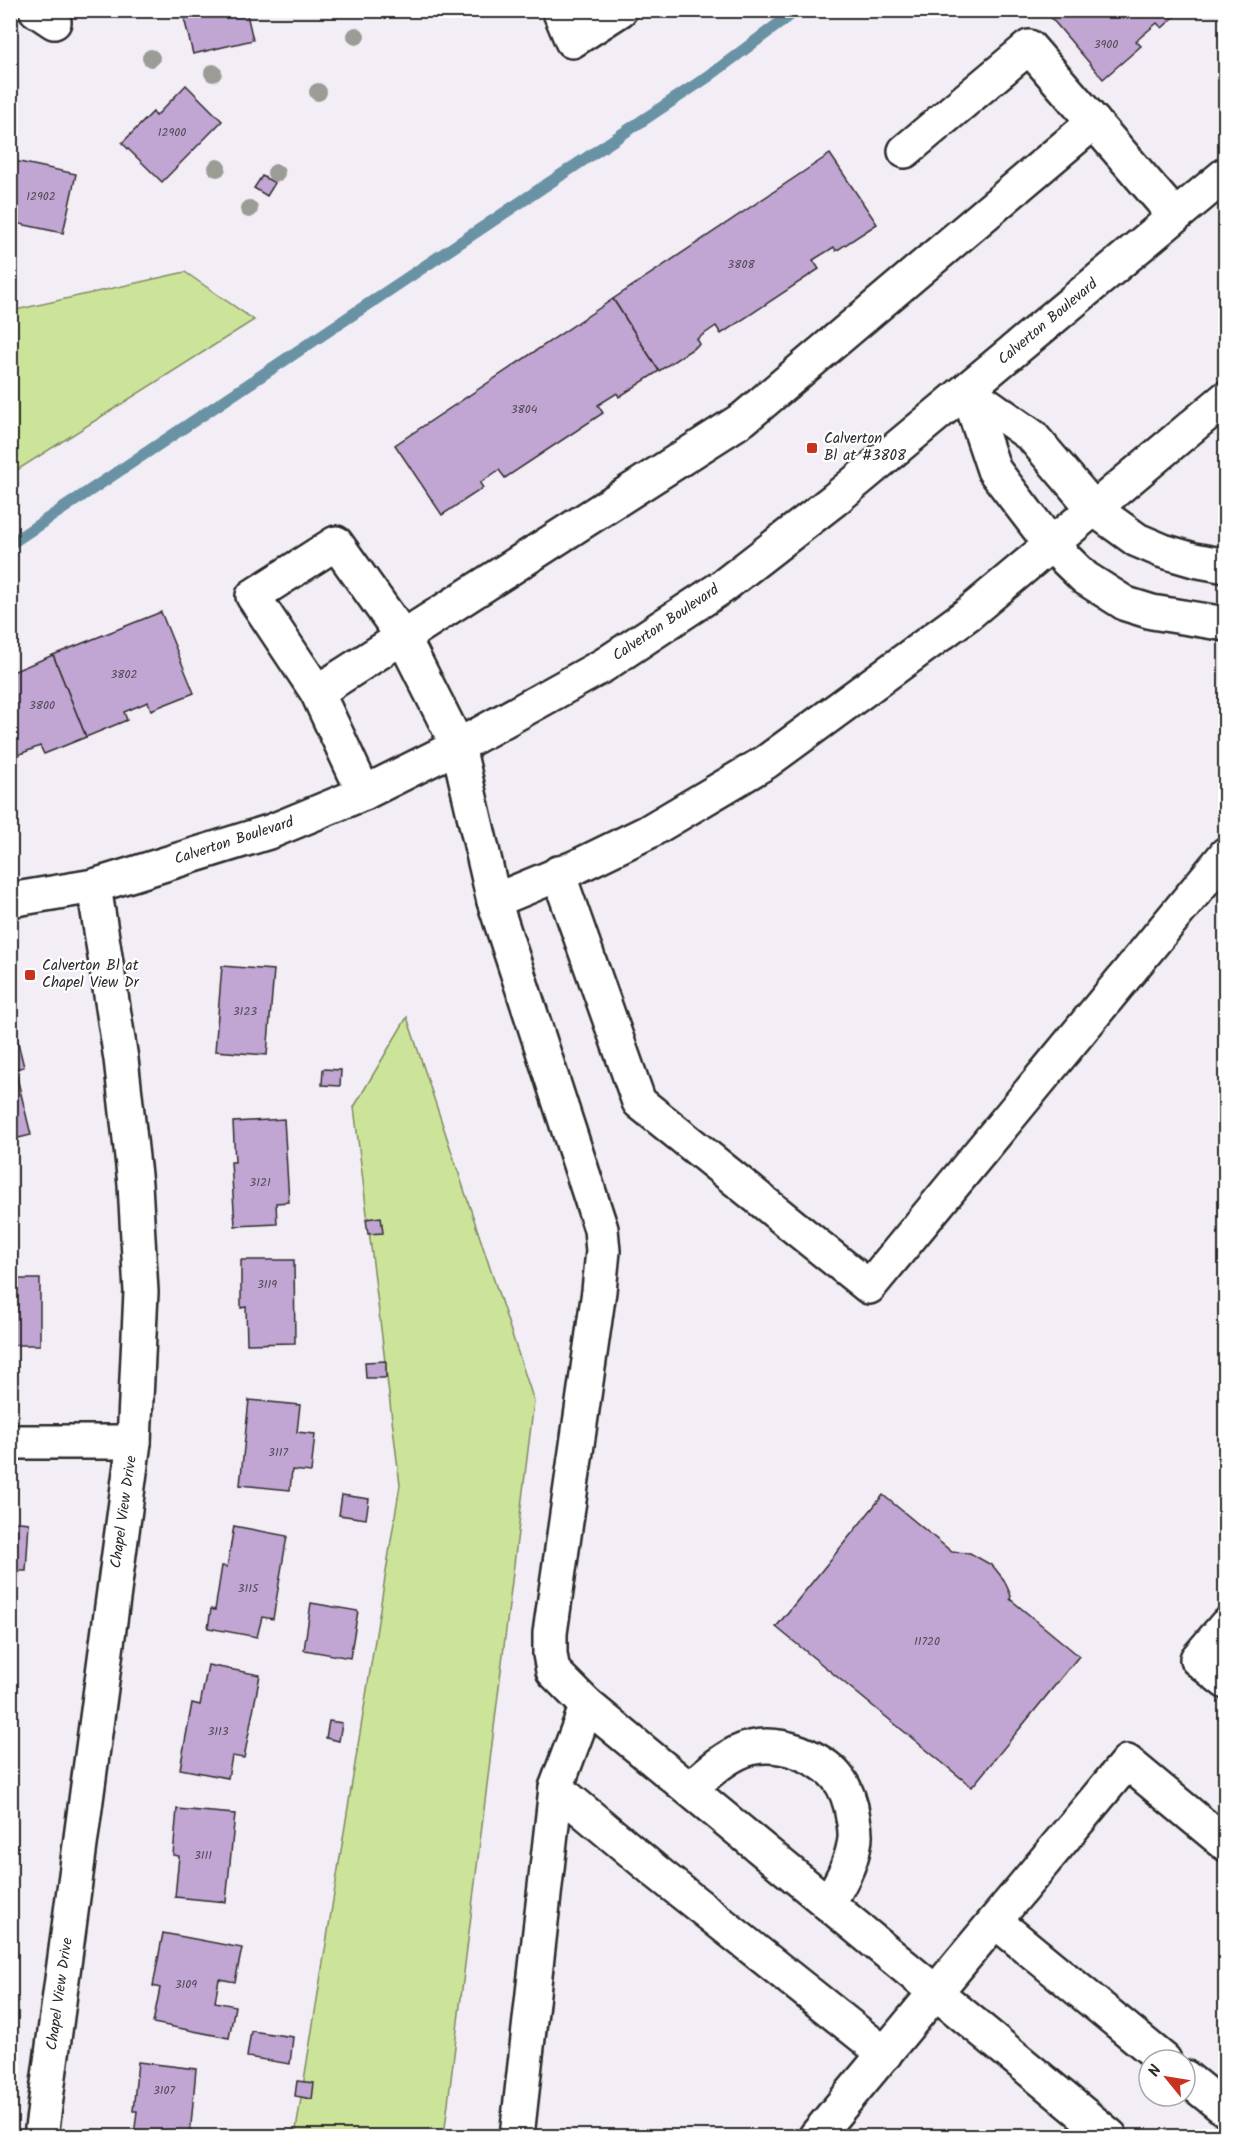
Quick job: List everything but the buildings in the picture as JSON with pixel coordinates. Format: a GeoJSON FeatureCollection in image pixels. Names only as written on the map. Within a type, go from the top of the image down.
{"type":"FeatureCollection","features":[{"type":"Feature","properties":{"kind":"street"},"geometry":{"type":"LineString","coordinates":[[559,10],[572,41],[620,10]]}},
{"type":"Feature","properties":{"kind":"street"},"geometry":{"type":"LineString","coordinates":[[905,152],[1029,47],[1175,216]]}},
{"type":"Feature","properties":{"kind":"street"},"geometry":{"type":"LineString","coordinates":[[317,693],[742,419],[1094,122]]}},
{"type":"Feature","properties":{"kind":"street","name":"Calverton Boulevard"},"geometry":{"type":"LineString","coordinates":[[10,900],[94,886],[272,831],[364,793],[458,747],[604,664],[722,587],[834,500],[1226,174]]}},
{"type":"Feature","properties":{"kind":"street"},"geometry":{"type":"LineString","coordinates":[[967,390],[1032,436],[1094,509],[1137,540],[1194,560],[1226,566]]}},
{"type":"Feature","properties":{"kind":"street"},"geometry":{"type":"LineString","coordinates":[[967,390],[994,470],[1052,546],[1085,578],[1125,604],[1152,612],[1226,624]]}},
{"type":"Feature","properties":{"kind":"street"},"geometry":{"type":"LineString","coordinates":[[494,901],[576,867],[648,832],[766,762],[968,615],[1226,398]]}},
{"type":"Feature","properties":{"kind":"street"},"geometry":{"type":"LineString","coordinates":[[364,793],[317,693],[253,596],[336,543],[404,637],[458,747],[494,901],[601,1229],[603,1251],[599,1291],[550,1633],[553,1671],[587,1705],[936,1992],[1094,2132]]}},
{"type":"Feature","properties":{"kind":"street"},"geometry":{"type":"LineString","coordinates":[[558,873],[639,1102],[869,1287],[1226,854]]}},
{"type":"Feature","properties":{"kind":"street","name":"Chapel View Drive"},"geometry":{"type":"LineString","coordinates":[[41,2136],[134,1442],[141,1292],[135,1184],[121,1059],[94,886]]}},
{"type":"Feature","properties":{"kind":"street"},"geometry":{"type":"LineString","coordinates":[[10,1442],[134,1442]]}},
{"type":"Feature","properties":{"kind":"street"},"geometry":{"type":"LineString","coordinates":[[1226,1625],[1197,1659],[1226,1682]]}},
{"type":"Feature","properties":{"kind":"street"},"geometry":{"type":"LineString","coordinates":[[517,2136],[556,1788],[587,1705]]}},
{"type":"Feature","properties":{"kind":"street"},"geometry":{"type":"LineString","coordinates":[[690,1789],[716,1767],[738,1753],[762,1745],[787,1748],[810,1756],[828,1767],[843,1783],[851,1799],[855,1843],[847,1869],[828,1904]]}},
{"type":"Feature","properties":{"kind":"street"},"geometry":{"type":"LineString","coordinates":[[816,2136],[1127,1762],[1226,1844]]}},
{"type":"Feature","properties":{"kind":"street"},"geometry":{"type":"LineString","coordinates":[[556,1788],[654,1870],[885,2054]]}},
{"type":"Feature","properties":{"kind":"street"},"geometry":{"type":"LineString","coordinates":[[995,1921],[1149,2048]]}},
{"type":"Feature","properties":{"kind":"street"},"geometry":{"type":"LineString","coordinates":[[1197,2087],[1226,2110]]}},
{"type":"Feature","properties":{"kind":"green space"},"geometry":{"type":"Polygon","coordinates":[[[185,272],[254,320],[11,474],[11,311],[185,272]]]}},
{"type":"Feature","properties":{"kind":"green space"},"geometry":{"type":"Polygon","coordinates":[[[407,1017],[534,1401],[444,2136],[295,2136],[400,1485],[354,1107],[407,1017]]]}},
{"type":"Feature","properties":{"kind":"waterway"},"geometry":{"type":"LineString","coordinates":[[10,544],[709,76],[797,10]]}},
{"type":"Feature","properties":{"kind":"place","name":"Calverton Bl at #3808"},"geometry":{"type":"Point","coordinates":[812,448]}},
{"type":"Feature","properties":{"kind":"place","name":"Calverton Bl at Chapel View Dr"},"geometry":{"type":"Point","coordinates":[30,975]}}]}
